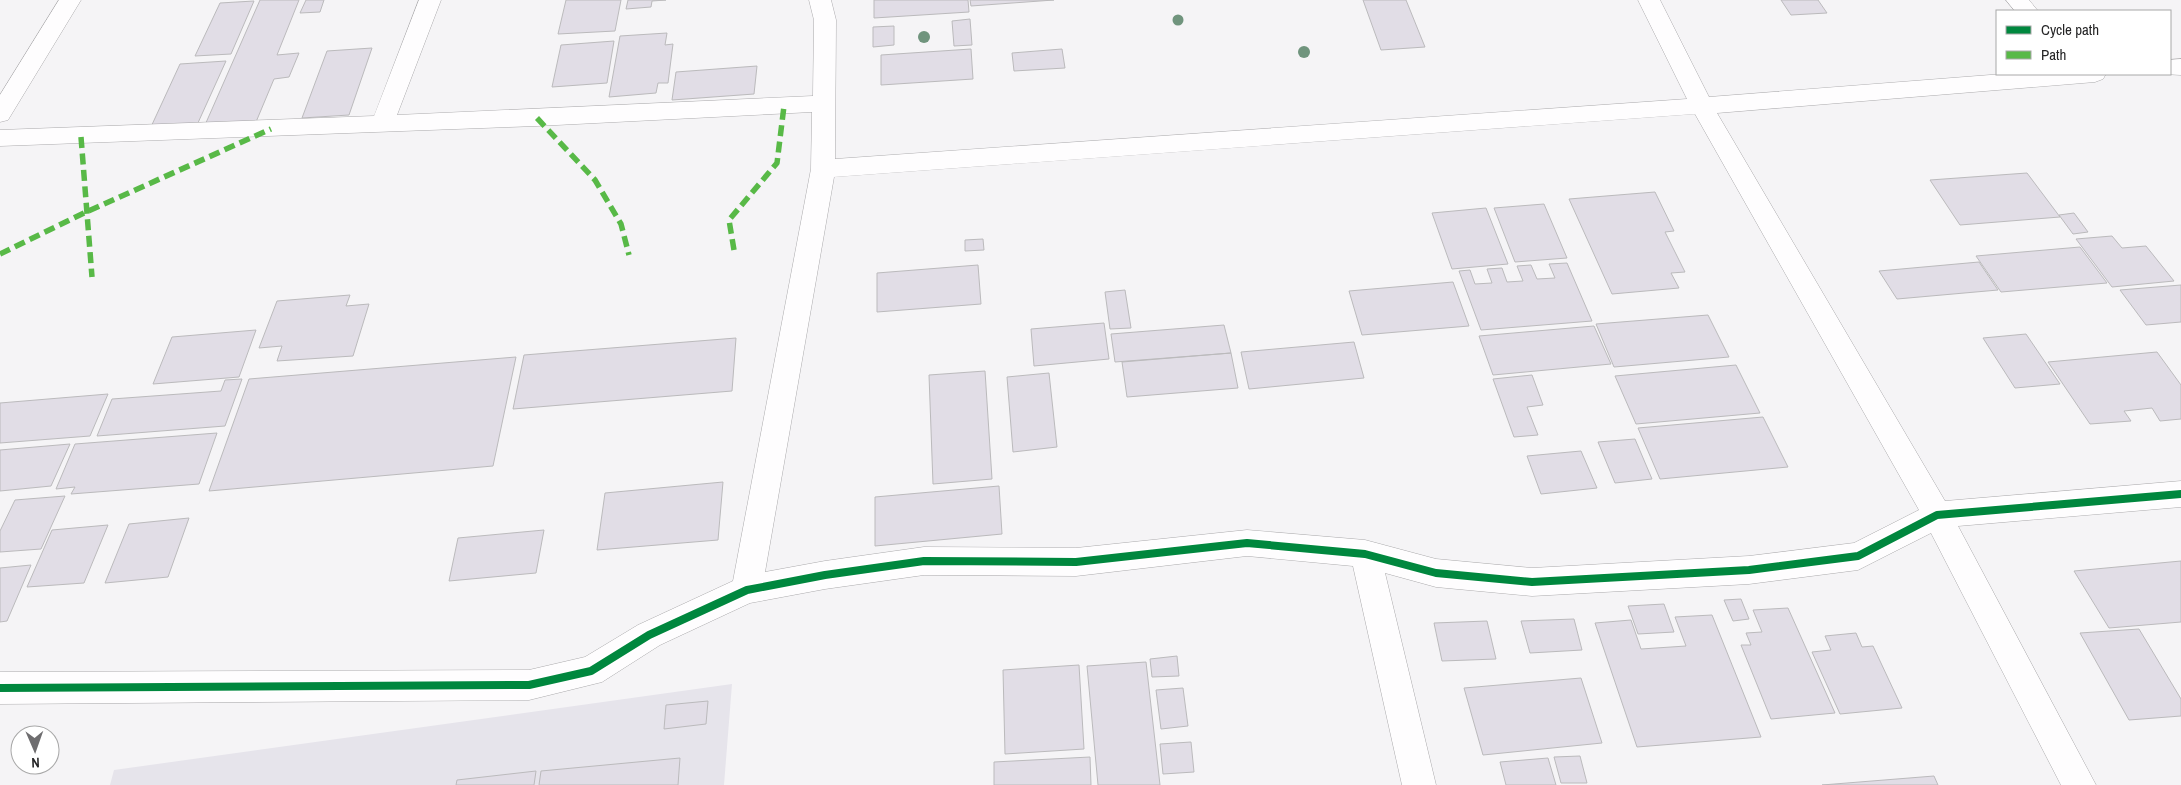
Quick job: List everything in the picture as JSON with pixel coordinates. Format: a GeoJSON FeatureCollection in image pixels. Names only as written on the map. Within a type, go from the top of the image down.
{"type":"FeatureCollection","features":[{"type":"Feature","properties":{"kind":"street"},"geometry":{"type":"LineString","coordinates":[[0,114],[70,0]]}},
{"type":"Feature","properties":{"kind":"street"},"geometry":{"type":"LineString","coordinates":[[382,124],[430,0]]}},
{"type":"Feature","properties":{"kind":"street"},"geometry":{"type":"LineString","coordinates":[[747,590],[823,169],[826,20],[820,0]]}},
{"type":"Feature","properties":{"kind":"street"},"geometry":{"type":"LineString","coordinates":[[1649,0],[1702,106],[1936,515],[2079,785]]}},
{"type":"Feature","properties":{"kind":"street"},"geometry":{"type":"LineString","coordinates":[[2017,0],[2026,10]]}},
{"type":"Feature","properties":{"kind":"street"},"geometry":{"type":"LineString","coordinates":[[823,169],[1702,106],[2074,75]]}},
{"type":"Feature","properties":{"kind":"street"},"geometry":{"type":"LineString","coordinates":[[0,138],[382,124],[824,103]]}},
{"type":"Feature","properties":{"kind":"street"},"geometry":{"type":"LineString","coordinates":[[0,688],[529,685],[591,671],[649,635],[747,590],[924,561],[1076,562],[1246,543],[1365,554],[1436,573],[1532,582],[1750,570],[1858,556],[1936,515],[2181,494]]}},
{"type":"Feature","properties":{"kind":"street"},"geometry":{"type":"LineString","coordinates":[[1365,554],[1419,785]]}},
{"type":"Feature","properties":{"kind":"shaded area"},"geometry":{"type":"Polygon","coordinates":[[[732,684],[724,785],[110,785],[114,770],[732,684]]]}},
{"type":"Feature","properties":{"kind":"building"},"geometry":{"type":"Polygon","coordinates":[[[260,0],[299,0],[277,55],[299,53],[289,77],[274,79],[256,122],[205,125],[260,0]]]}},
{"type":"Feature","properties":{"kind":"building"},"geometry":{"type":"Polygon","coordinates":[[[306,0],[324,0],[320,12],[300,13],[306,0]]]}},
{"type":"Feature","properties":{"kind":"building"},"geometry":{"type":"Polygon","coordinates":[[[566,0],[621,0],[615,31],[558,34],[566,0]]]}},
{"type":"Feature","properties":{"kind":"building"},"geometry":{"type":"Polygon","coordinates":[[[628,0],[666,0],[652,1],[651,7],[626,9],[628,0]]]}},
{"type":"Feature","properties":{"kind":"building"},"geometry":{"type":"Polygon","coordinates":[[[874,0],[968,0],[969,12],[874,18],[874,0]]]}},
{"type":"Feature","properties":{"kind":"building"},"geometry":{"type":"Polygon","coordinates":[[[970,0],[1054,0],[971,6],[970,0]]]}},
{"type":"Feature","properties":{"kind":"building"},"geometry":{"type":"Polygon","coordinates":[[[1363,0],[1406,0],[1425,47],[1381,50],[1363,0]]]}},
{"type":"Feature","properties":{"kind":"building"},"geometry":{"type":"Polygon","coordinates":[[[1781,0],[1818,0],[1827,13],[1791,15],[1781,0]]]}},
{"type":"Feature","properties":{"kind":"building"},"geometry":{"type":"Polygon","coordinates":[[[254,1],[231,54],[195,56],[220,3],[254,1]]]}},
{"type":"Feature","properties":{"kind":"building"},"geometry":{"type":"Polygon","coordinates":[[[970,19],[972,45],[954,46],[952,21],[970,19]]]}},
{"type":"Feature","properties":{"kind":"building"},"geometry":{"type":"Polygon","coordinates":[[[894,26],[894,45],[873,47],[873,27],[894,26]]]}},
{"type":"Feature","properties":{"kind":"building"},"geometry":{"type":"Polygon","coordinates":[[[667,33],[665,45],[673,44],[668,83],[658,83],[656,93],[609,97],[620,36],[667,33]]]}},
{"type":"Feature","properties":{"kind":"building"},"geometry":{"type":"Polygon","coordinates":[[[614,41],[607,83],[552,87],[561,45],[614,41]]]}},
{"type":"Feature","properties":{"kind":"building"},"geometry":{"type":"Polygon","coordinates":[[[372,48],[349,115],[302,118],[327,51],[372,48]]]}},
{"type":"Feature","properties":{"kind":"building"},"geometry":{"type":"Polygon","coordinates":[[[971,49],[973,79],[881,85],[881,55],[971,49]]]}},
{"type":"Feature","properties":{"kind":"building"},"geometry":{"type":"Polygon","coordinates":[[[1062,49],[1065,68],[1014,71],[1012,53],[1062,49]]]}},
{"type":"Feature","properties":{"kind":"building"},"geometry":{"type":"Polygon","coordinates":[[[226,61],[197,125],[150,129],[180,64],[226,61]]]}},
{"type":"Feature","properties":{"kind":"building"},"geometry":{"type":"Polygon","coordinates":[[[757,66],[754,94],[672,100],[676,72],[757,66]]]}},
{"type":"Feature","properties":{"kind":"building"},"geometry":{"type":"Polygon","coordinates":[[[2027,173],[2060,217],[1960,225],[1930,180],[2027,173]]]}},
{"type":"Feature","properties":{"kind":"building"},"geometry":{"type":"Polygon","coordinates":[[[1655,192],[1674,231],[1665,232],[1685,272],[1671,273],[1679,288],[1612,294],[1569,199],[1655,192]]]}},
{"type":"Feature","properties":{"kind":"building"},"geometry":{"type":"Polygon","coordinates":[[[1544,204],[1567,258],[1515,262],[1494,208],[1544,204]]]}},
{"type":"Feature","properties":{"kind":"building"},"geometry":{"type":"Polygon","coordinates":[[[1486,208],[1508,264],[1452,269],[1432,213],[1486,208]]]}},
{"type":"Feature","properties":{"kind":"building"},"geometry":{"type":"Polygon","coordinates":[[[2074,213],[2088,232],[2073,234],[2059,215],[2074,213]]]}},
{"type":"Feature","properties":{"kind":"building"},"geometry":{"type":"Polygon","coordinates":[[[2112,236],[2122,248],[2146,246],[2174,281],[2112,287],[2076,239],[2112,236]]]}},
{"type":"Feature","properties":{"kind":"building"},"geometry":{"type":"Polygon","coordinates":[[[983,239],[984,250],[965,251],[965,240],[983,239]]]}},
{"type":"Feature","properties":{"kind":"building"},"geometry":{"type":"Polygon","coordinates":[[[2080,247],[2107,283],[2001,292],[1976,256],[2080,247]]]}},
{"type":"Feature","properties":{"kind":"building"},"geometry":{"type":"Polygon","coordinates":[[[1979,262],[1998,290],[1897,299],[1879,271],[1979,262]]]}},
{"type":"Feature","properties":{"kind":"building"},"geometry":{"type":"Polygon","coordinates":[[[1567,263],[1592,321],[1481,330],[1459,271],[1470,270],[1475,284],[1492,283],[1487,269],[1502,268],[1507,282],[1523,281],[1517,266],[1531,265],[1537,279],[1555,278],[1549,264],[1567,263]]]}},
{"type":"Feature","properties":{"kind":"building"},"geometry":{"type":"Polygon","coordinates":[[[978,265],[981,304],[877,312],[877,273],[978,265]]]}},
{"type":"Feature","properties":{"kind":"building"},"geometry":{"type":"Polygon","coordinates":[[[1453,282],[1469,326],[1362,335],[1349,291],[1453,282]]]}},
{"type":"Feature","properties":{"kind":"building"},"geometry":{"type":"Polygon","coordinates":[[[2181,285],[2181,322],[2146,325],[2120,290],[2181,285]]]}},
{"type":"Feature","properties":{"kind":"building"},"geometry":{"type":"Polygon","coordinates":[[[1125,290],[1131,328],[1110,329],[1105,292],[1125,290]]]}},
{"type":"Feature","properties":{"kind":"building"},"geometry":{"type":"Polygon","coordinates":[[[350,295],[346,306],[369,304],[353,356],[277,361],[282,346],[259,348],[277,301],[350,295]]]}},
{"type":"Feature","properties":{"kind":"building"},"geometry":{"type":"Polygon","coordinates":[[[1708,315],[1729,357],[1614,367],[1596,324],[1708,315]]]}},
{"type":"Feature","properties":{"kind":"building"},"geometry":{"type":"Polygon","coordinates":[[[1104,323],[1109,359],[1034,366],[1031,329],[1104,323]]]}},
{"type":"Feature","properties":{"kind":"building"},"geometry":{"type":"Polygon","coordinates":[[[1224,325],[1231,353],[1115,362],[1111,334],[1224,325]]]}},
{"type":"Feature","properties":{"kind":"building"},"geometry":{"type":"Polygon","coordinates":[[[1594,326],[1611,364],[1493,375],[1479,336],[1594,326]]]}},
{"type":"Feature","properties":{"kind":"building"},"geometry":{"type":"Polygon","coordinates":[[[256,330],[239,377],[153,384],[172,337],[256,330]]]}},
{"type":"Feature","properties":{"kind":"building"},"geometry":{"type":"Polygon","coordinates":[[[2026,334],[2060,384],[2015,388],[1983,338],[2026,334]]]}},
{"type":"Feature","properties":{"kind":"building"},"geometry":{"type":"Polygon","coordinates":[[[736,338],[732,391],[513,409],[524,355],[736,338]]]}},
{"type":"Feature","properties":{"kind":"building"},"geometry":{"type":"Polygon","coordinates":[[[1354,342],[1364,378],[1249,389],[1241,352],[1354,342]]]}},
{"type":"Feature","properties":{"kind":"building"},"geometry":{"type":"Polygon","coordinates":[[[2157,352],[2181,385],[2181,419],[2160,421],[2152,408],[2124,411],[2131,421],[2090,424],[2048,362],[2157,352]]]}},
{"type":"Feature","properties":{"kind":"building"},"geometry":{"type":"Polygon","coordinates":[[[1231,353],[1238,388],[1127,397],[1122,362],[1231,353]]]}},
{"type":"Feature","properties":{"kind":"building"},"geometry":{"type":"Polygon","coordinates":[[[516,357],[493,466],[209,491],[249,379],[516,357]]]}},
{"type":"Feature","properties":{"kind":"building"},"geometry":{"type":"Polygon","coordinates":[[[1736,365],[1760,413],[1636,424],[1615,376],[1736,365]]]}},
{"type":"Feature","properties":{"kind":"building"},"geometry":{"type":"Polygon","coordinates":[[[985,371],[992,479],[933,484],[929,375],[985,371]]]}},
{"type":"Feature","properties":{"kind":"building"},"geometry":{"type":"Polygon","coordinates":[[[1049,373],[1057,447],[1013,452],[1007,377],[1049,373]]]}},
{"type":"Feature","properties":{"kind":"building"},"geometry":{"type":"Polygon","coordinates":[[[1532,375],[1543,405],[1527,407],[1538,435],[1514,437],[1493,379],[1532,375]]]}},
{"type":"Feature","properties":{"kind":"building"},"geometry":{"type":"Polygon","coordinates":[[[242,379],[225,426],[97,436],[112,399],[221,391],[225,380],[242,379]]]}},
{"type":"Feature","properties":{"kind":"building"},"geometry":{"type":"Polygon","coordinates":[[[108,394],[90,436],[0,443],[0,403],[108,394]]]}},
{"type":"Feature","properties":{"kind":"building"},"geometry":{"type":"Polygon","coordinates":[[[1763,417],[1788,467],[1660,479],[1638,428],[1763,417]]]}},
{"type":"Feature","properties":{"kind":"building"},"geometry":{"type":"Polygon","coordinates":[[[217,433],[199,484],[71,494],[75,487],[56,489],[75,444],[217,433]]]}},
{"type":"Feature","properties":{"kind":"building"},"geometry":{"type":"Polygon","coordinates":[[[1635,439],[1652,479],[1615,483],[1598,442],[1635,439]]]}},
{"type":"Feature","properties":{"kind":"building"},"geometry":{"type":"Polygon","coordinates":[[[70,444],[51,486],[0,491],[0,450],[70,444]]]}},
{"type":"Feature","properties":{"kind":"building"},"geometry":{"type":"Polygon","coordinates":[[[1581,451],[1597,488],[1541,494],[1527,456],[1581,451]]]}},
{"type":"Feature","properties":{"kind":"building"},"geometry":{"type":"Polygon","coordinates":[[[723,482],[718,540],[597,550],[605,493],[723,482]]]}},
{"type":"Feature","properties":{"kind":"building"},"geometry":{"type":"Polygon","coordinates":[[[999,486],[1002,534],[875,546],[875,497],[999,486]]]}},
{"type":"Feature","properties":{"kind":"building"},"geometry":{"type":"Polygon","coordinates":[[[65,496],[41,549],[0,552],[0,531],[15,500],[65,496]]]}},
{"type":"Feature","properties":{"kind":"building"},"geometry":{"type":"Polygon","coordinates":[[[189,518],[168,577],[105,583],[129,524],[189,518]]]}},
{"type":"Feature","properties":{"kind":"building"},"geometry":{"type":"Polygon","coordinates":[[[108,525],[84,583],[27,587],[52,530],[108,525]]]}},
{"type":"Feature","properties":{"kind":"building"},"geometry":{"type":"Polygon","coordinates":[[[544,530],[536,573],[449,581],[458,538],[544,530]]]}},
{"type":"Feature","properties":{"kind":"building"},"geometry":{"type":"Polygon","coordinates":[[[2181,561],[2181,622],[2109,628],[2074,571],[2181,561]]]}},
{"type":"Feature","properties":{"kind":"building"},"geometry":{"type":"Polygon","coordinates":[[[31,565],[7,621],[0,622],[0,568],[31,565]]]}},
{"type":"Feature","properties":{"kind":"building"},"geometry":{"type":"Polygon","coordinates":[[[1741,599],[1749,619],[1733,621],[1724,600],[1741,599]]]}},
{"type":"Feature","properties":{"kind":"building"},"geometry":{"type":"Polygon","coordinates":[[[1664,604],[1674,632],[1638,634],[1628,606],[1664,604]]]}},
{"type":"Feature","properties":{"kind":"building"},"geometry":{"type":"Polygon","coordinates":[[[1788,608],[1835,713],[1771,719],[1741,645],[1751,645],[1746,633],[1762,632],[1753,610],[1788,608]]]}},
{"type":"Feature","properties":{"kind":"building"},"geometry":{"type":"Polygon","coordinates":[[[1712,615],[1761,737],[1637,747],[1595,623],[1631,620],[1641,649],[1686,646],[1675,617],[1712,615]]]}},
{"type":"Feature","properties":{"kind":"building"},"geometry":{"type":"Polygon","coordinates":[[[1574,619],[1582,650],[1530,653],[1521,621],[1574,619]]]}},
{"type":"Feature","properties":{"kind":"building"},"geometry":{"type":"Polygon","coordinates":[[[1487,621],[1496,659],[1442,661],[1434,623],[1487,621]]]}},
{"type":"Feature","properties":{"kind":"building"},"geometry":{"type":"Polygon","coordinates":[[[2139,629],[2181,699],[2181,716],[2129,720],[2080,633],[2139,629]]]}},
{"type":"Feature","properties":{"kind":"building"},"geometry":{"type":"Polygon","coordinates":[[[1856,633],[1862,647],[1873,646],[1902,708],[1840,714],[1812,652],[1831,650],[1825,636],[1856,633]]]}},
{"type":"Feature","properties":{"kind":"building"},"geometry":{"type":"Polygon","coordinates":[[[1177,656],[1179,676],[1152,677],[1150,659],[1177,656]]]}},
{"type":"Feature","properties":{"kind":"building"},"geometry":{"type":"Polygon","coordinates":[[[1146,662],[1160,785],[1098,785],[1087,666],[1146,662]]]}},
{"type":"Feature","properties":{"kind":"building"},"geometry":{"type":"Polygon","coordinates":[[[1079,665],[1084,749],[1005,754],[1003,670],[1079,665]]]}},
{"type":"Feature","properties":{"kind":"building"},"geometry":{"type":"Polygon","coordinates":[[[1581,678],[1602,743],[1483,755],[1464,688],[1581,678]]]}},
{"type":"Feature","properties":{"kind":"building"},"geometry":{"type":"Polygon","coordinates":[[[1183,688],[1188,726],[1161,729],[1156,690],[1183,688]]]}},
{"type":"Feature","properties":{"kind":"building"},"geometry":{"type":"Polygon","coordinates":[[[708,701],[706,724],[664,729],[666,705],[708,701]]]}},
{"type":"Feature","properties":{"kind":"building"},"geometry":{"type":"Polygon","coordinates":[[[1191,742],[1194,772],[1163,774],[1160,744],[1191,742]]]}},
{"type":"Feature","properties":{"kind":"building"},"geometry":{"type":"Polygon","coordinates":[[[1580,756],[1587,783],[1561,783],[1554,757],[1580,756]]]}},
{"type":"Feature","properties":{"kind":"building"},"geometry":{"type":"Polygon","coordinates":[[[1090,757],[1091,785],[994,785],[994,762],[1090,757]]]}},
{"type":"Feature","properties":{"kind":"building"},"geometry":{"type":"Polygon","coordinates":[[[680,758],[678,785],[539,785],[541,771],[680,758]]]}},
{"type":"Feature","properties":{"kind":"building"},"geometry":{"type":"Polygon","coordinates":[[[1548,758],[1556,785],[1506,785],[1500,762],[1548,758]]]}},
{"type":"Feature","properties":{"kind":"building"},"geometry":{"type":"Polygon","coordinates":[[[536,771],[534,785],[456,785],[457,780],[536,771]]]}},
{"type":"Feature","properties":{"kind":"building"},"geometry":{"type":"Polygon","coordinates":[[[1934,776],[1938,785],[1822,785],[1934,776]]]}},
{"type":"Feature","properties":{"kind":"marked path"},"geometry":{"type":"LineString","coordinates":[[734,250],[729,220],[777,163],[784,106]]}},
{"type":"Feature","properties":{"kind":"marked path"},"geometry":{"type":"LineString","coordinates":[[537,118],[595,180],[621,224],[629,255]]}},
{"type":"Feature","properties":{"kind":"marked path"},"geometry":{"type":"LineString","coordinates":[[0,254],[86,212],[271,129]]}},
{"type":"Feature","properties":{"kind":"marked path"},"geometry":{"type":"LineString","coordinates":[[81,137],[92,277]]}},
{"type":"Feature","properties":{"kind":"cycle path"},"geometry":{"type":"LineString","coordinates":[[0,688],[529,685],[591,671],[649,635],[747,590],[825,575],[924,561],[1076,562],[1247,543],[1365,554],[1436,573],[1532,582],[1749,570],[1858,556],[1937,515],[2181,494]]}}]}
